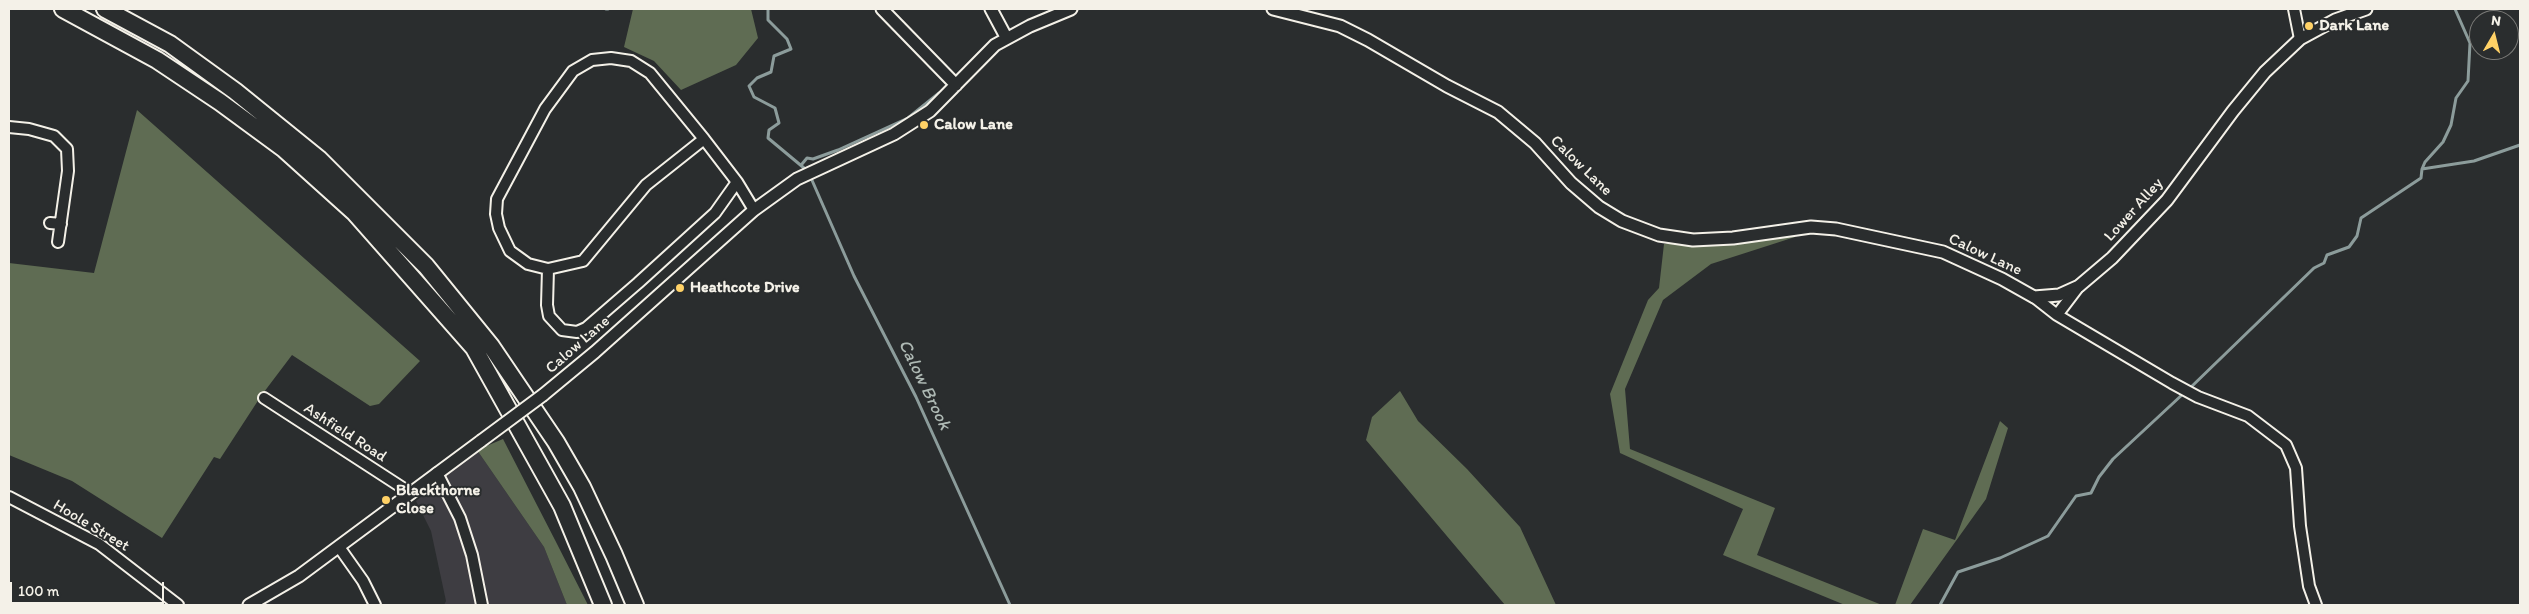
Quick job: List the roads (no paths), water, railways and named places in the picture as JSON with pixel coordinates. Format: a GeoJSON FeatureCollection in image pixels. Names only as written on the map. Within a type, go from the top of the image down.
{"type":"FeatureCollection","features":[{"type":"Feature","properties":{"kind":"highway"},"geometry":{"type":"LineString","coordinates":[[62,9],[157,60],[220,102],[284,149],[354,212],[474,348],[562,506],[603,605]]}},
{"type":"Feature","properties":{"kind":"highway"},"geometry":{"type":"LineString","coordinates":[[105,9],[170,44],[235,91],[319,159],[426,266],[491,346],[556,442],[582,487],[614,554],[635,605]]}},
{"type":"Feature","properties":{"kind":"street"},"geometry":{"type":"LineString","coordinates":[[882,9],[956,85]]}},
{"type":"Feature","properties":{"kind":"street"},"geometry":{"type":"LineString","coordinates":[[991,9],[1006,37]]}},
{"type":"Feature","properties":{"kind":"street","name":"Calow Lane"},"geometry":{"type":"LineString","coordinates":[[249,605],[299,576],[409,492],[543,396],[754,210],[797,179],[894,134],[930,111],[995,45],[1006,37],[1071,9]]}},
{"type":"Feature","properties":{"kind":"street","name":"Calow Lane"},"geometry":{"type":"LineString","coordinates":[[1273,9],[1340,26],[1447,86],[1498,112],[1535,143],[1571,183],[1599,207],[1622,221],[1659,235],[1693,240],[1733,238],[1811,227],[1836,229],[1949,254],[2002,279],[2034,297]]}},
{"type":"Feature","properties":{"kind":"street"},"geometry":{"type":"LineString","coordinates":[[2294,9],[2300,39]]}},
{"type":"Feature","properties":{"kind":"street","name":"Lower Alley"},"geometry":{"type":"LineString","coordinates":[[2034,297],[2059,295],[2079,286],[2112,258],[2167,200],[2232,111],[2265,72],[2300,39],[2335,20],[2366,9]]}},
{"type":"Feature","properties":{"kind":"street"},"geometry":{"type":"LineString","coordinates":[[704,139],[646,186],[583,261],[548,269],[528,264],[510,251],[499,228],[496,214],[497,200],[545,109],[573,70],[592,60],[611,58],[631,62],[650,73],[704,139],[737,182],[754,210]]}},
{"type":"Feature","properties":{"kind":"street"},"geometry":{"type":"LineString","coordinates":[[9,127],[29,129],[54,136],[67,149],[68,171],[55,223],[58,242]]}},
{"type":"Feature","properties":{"kind":"street","name":"Calow Lane"},"geometry":{"type":"LineString","coordinates":[[548,269],[546,305],[549,316],[562,330],[577,332],[586,328],[715,212],[737,182]]}},
{"type":"Feature","properties":{"kind":"street"},"geometry":{"type":"LineString","coordinates":[[2057,315],[2079,286]]}},
{"type":"Feature","properties":{"kind":"street"},"geometry":{"type":"LineString","coordinates":[[2034,297],[2057,315],[2172,383],[2198,397],[2248,416],[2286,445],[2296,468],[2301,535],[2309,586],[2316,605]]}},
{"type":"Feature","properties":{"kind":"street","name":"Ashfield Road"},"geometry":{"type":"LineString","coordinates":[[264,398],[409,492]]}},
{"type":"Feature","properties":{"kind":"street"},"geometry":{"type":"LineString","coordinates":[[437,472],[460,518],[472,555],[482,605]]}},
{"type":"Feature","properties":{"kind":"street","name":"Hoole Street"},"geometry":{"type":"LineString","coordinates":[[9,497],[99,544],[178,605]]}},
{"type":"Feature","properties":{"kind":"street"},"geometry":{"type":"LineString","coordinates":[[339,546],[364,581],[375,605]]}},
{"type":"Feature","properties":{"kind":"waterway"},"geometry":{"type":"LineString","coordinates":[[768,9],[768,20],[787,39],[791,49],[774,56],[771,72],[757,78],[749,86],[754,97],[775,108],[779,123],[769,130],[768,138],[804,168]]}},
{"type":"Feature","properties":{"kind":"waterway"},"geometry":{"type":"LineString","coordinates":[[2422,169],[2425,162],[2443,142],[2451,125],[2456,98],[2468,81],[2470,43],[2455,9]]}},
{"type":"Feature","properties":{"kind":"waterway"},"geometry":{"type":"LineString","coordinates":[[802,164],[807,158],[813,159],[838,150],[908,118],[939,93]]}},
{"type":"Feature","properties":{"kind":"waterway"},"geometry":{"type":"LineString","coordinates":[[2189,389],[2314,268],[2324,263],[2327,255],[2349,247],[2357,236],[2361,218],[2421,178],[2422,169],[2474,161],[2520,145]]}},
{"type":"Feature","properties":{"kind":"waterway","name":"Calow Brook"},"geometry":{"type":"LineString","coordinates":[[811,178],[854,276],[916,397],[1010,605]]}},
{"type":"Feature","properties":{"kind":"waterway"},"geometry":{"type":"LineString","coordinates":[[1940,605],[1958,572],[2000,558],[2048,536],[2076,496],[2091,493],[2099,477],[2113,459],[2184,393]]}},
{"type":"Feature","properties":{"kind":"place","name":"Dark Lane"},"geometry":{"type":"Point","coordinates":[2309,26]}},
{"type":"Feature","properties":{"kind":"place","name":"Calow Lane"},"geometry":{"type":"Point","coordinates":[924,125]}},
{"type":"Feature","properties":{"kind":"place","name":"Heathcote Drive"},"geometry":{"type":"Point","coordinates":[680,288]}},
{"type":"Feature","properties":{"kind":"place","name":"Blackthorne Close"},"geometry":{"type":"Point","coordinates":[386,500]}}]}
